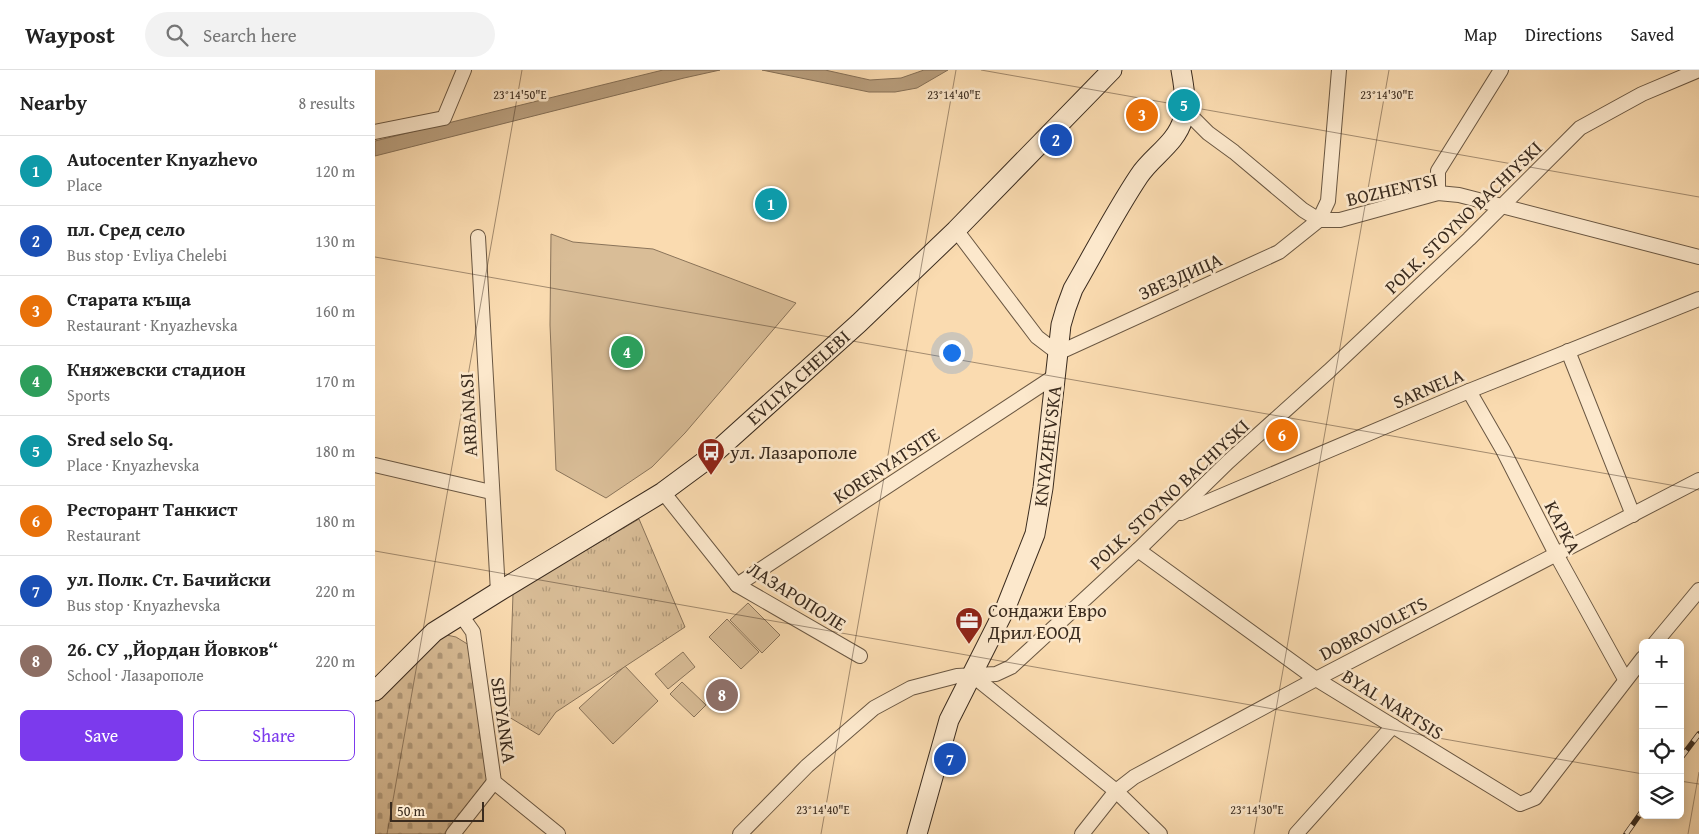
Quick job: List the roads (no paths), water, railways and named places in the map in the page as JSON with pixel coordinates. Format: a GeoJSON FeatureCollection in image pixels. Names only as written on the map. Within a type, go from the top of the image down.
{"type":"FeatureCollection","features":[{"type":"Feature","properties":{"kind":"street"},"geometry":{"type":"LineString","coordinates":[[375,132],[444,118],[464,70]]}},
{"type":"Feature","properties":{"kind":"street","name":"EVLIYA CHELEBI"},"geometry":{"type":"LineString","coordinates":[[375,691],[435,632],[663,492],[709,458],[859,323],[956,230],[1112,70]]}},
{"type":"Feature","properties":{"kind":"street","name":"KNYAZHEVSKA"},"geometry":{"type":"LineString","coordinates":[[917,834],[949,720],[1006,607],[1035,534],[1043,488],[1061,325],[1066,308],[1073,288],[1139,175],[1172,140],[1179,129],[1185,110],[1181,70]]}},
{"type":"Feature","properties":{"kind":"street","name":"ЗВЕЗДИЦА"},"geometry":{"type":"LineString","coordinates":[[1058,353],[1279,252],[1319,220],[1328,201],[1339,70]]}},
{"type":"Feature","properties":{"kind":"street"},"geometry":{"type":"LineString","coordinates":[[1438,193],[1438,172],[1501,70]]}},
{"type":"Feature","properties":{"kind":"street","name":"POLK. STOYNO BACHIYSKI"},"geometry":{"type":"LineString","coordinates":[[740,834],[807,766],[874,708],[911,688],[957,676],[996,674],[1011,667],[1138,550],[1228,462],[1329,371],[1504,206],[1580,128],[1642,94],[1699,70]]}},
{"type":"Feature","properties":{"kind":"street"},"geometry":{"type":"LineString","coordinates":[[1185,110],[1208,133],[1235,152],[1303,210],[1319,220]]}},
{"type":"Feature","properties":{"kind":"street","name":"BOZHENTSI"},"geometry":{"type":"LineString","coordinates":[[1319,220],[1340,220],[1438,193],[1459,195],[1699,257]]}},
{"type":"Feature","properties":{"kind":"street"},"geometry":{"type":"LineString","coordinates":[[956,230],[1037,337],[1058,353]]}},
{"type":"Feature","properties":{"kind":"street","name":"ARBANASI"},"geometry":{"type":"LineString","coordinates":[[477,237],[498,592]]}},
{"type":"Feature","properties":{"kind":"street","name":"SARNELA"},"geometry":{"type":"LineString","coordinates":[[1173,516],[1469,390],[1699,299]]}},
{"type":"Feature","properties":{"kind":"street"},"geometry":{"type":"LineString","coordinates":[[1568,351],[1633,515]]}},
{"type":"Feature","properties":{"kind":"street","name":"KORENYATSITE"},"geometry":{"type":"LineString","coordinates":[[737,585],[1055,376]]}},
{"type":"Feature","properties":{"kind":"street","name":"KAPKA"},"geometry":{"type":"LineString","coordinates":[[1469,390],[1625,679]]}},
{"type":"Feature","properties":{"kind":"street"},"geometry":{"type":"LineString","coordinates":[[375,465],[491,492]]}},
{"type":"Feature","properties":{"kind":"street","name":"DOBROVOLETS"},"geometry":{"type":"LineString","coordinates":[[1082,834],[1116,791],[1134,777],[1316,679],[1699,480]]}},
{"type":"Feature","properties":{"kind":"street","name":"ЛАЗАРОПОЛЕ"},"geometry":{"type":"LineString","coordinates":[[663,492],[737,585],[860,656]]}},
{"type":"Feature","properties":{"kind":"street","name":"BYAL NARTSIS"},"geometry":{"type":"LineString","coordinates":[[1138,550],[1316,679],[1520,804],[1535,798],[1625,679]]}},
{"type":"Feature","properties":{"kind":"street"},"geometry":{"type":"LineString","coordinates":[[1658,639],[1699,590]]}},
{"type":"Feature","properties":{"kind":"street","name":"SEDYANKA"},"geometry":{"type":"LineString","coordinates":[[461,615],[473,632],[494,782],[558,834]]}},
{"type":"Feature","properties":{"kind":"street"},"geometry":{"type":"LineString","coordinates":[[1625,679],[1639,663]]}},
{"type":"Feature","properties":{"kind":"street"},"geometry":{"type":"LineString","coordinates":[[972,676],[1116,791],[1160,834]]}},
{"type":"Feature","properties":{"kind":"street"},"geometry":{"type":"LineString","coordinates":[[1296,834],[1393,726]]}},
{"type":"Feature","properties":{"kind":"street"},"geometry":{"type":"LineString","coordinates":[[453,834],[494,782]]}},
{"type":"Feature","properties":{"kind":"railway"},"geometry":{"type":"LineString","coordinates":[[1684,754],[1699,734]]}},
{"type":"Feature","properties":{"kind":"railway"},"geometry":{"type":"LineString","coordinates":[[1626,834],[1639,816]]}},
{"type":"Feature","properties":{"kind":"place","name":"Sred selo Sq."},"geometry":{"type":"Point","coordinates":[1184,105]}},
{"type":"Feature","properties":{"kind":"place","name":"Старата къща"},"geometry":{"type":"Point","coordinates":[1142,115]}},
{"type":"Feature","properties":{"kind":"place","name":"пл. Сред село"},"geometry":{"type":"Point","coordinates":[1056,140]}},
{"type":"Feature","properties":{"kind":"place","name":"Autocenter Knyazhevo"},"geometry":{"type":"Point","coordinates":[771,204]}},
{"type":"Feature","properties":{"kind":"place","name":"Княжевски стадион"},"geometry":{"type":"Point","coordinates":[627,352]}},
{"type":"Feature","properties":{"kind":"place","name":"Ресторант Танкист"},"geometry":{"type":"Point","coordinates":[1282,435]}},
{"type":"Feature","properties":{"kind":"place","name":"ул. Лазарополе"},"geometry":{"type":"Point","coordinates":[711,476]}},
{"type":"Feature","properties":{"kind":"place","name":"Сондажи Евро Дрил ЕООД"},"geometry":{"type":"Point","coordinates":[969,645]}},
{"type":"Feature","properties":{"kind":"place","name":"26. СУ „Йордан Йовков“"},"geometry":{"type":"Point","coordinates":[722,695]}},
{"type":"Feature","properties":{"kind":"place","name":"ул. Полк. Ст. Бачийски"},"geometry":{"type":"Point","coordinates":[950,759]}}]}
